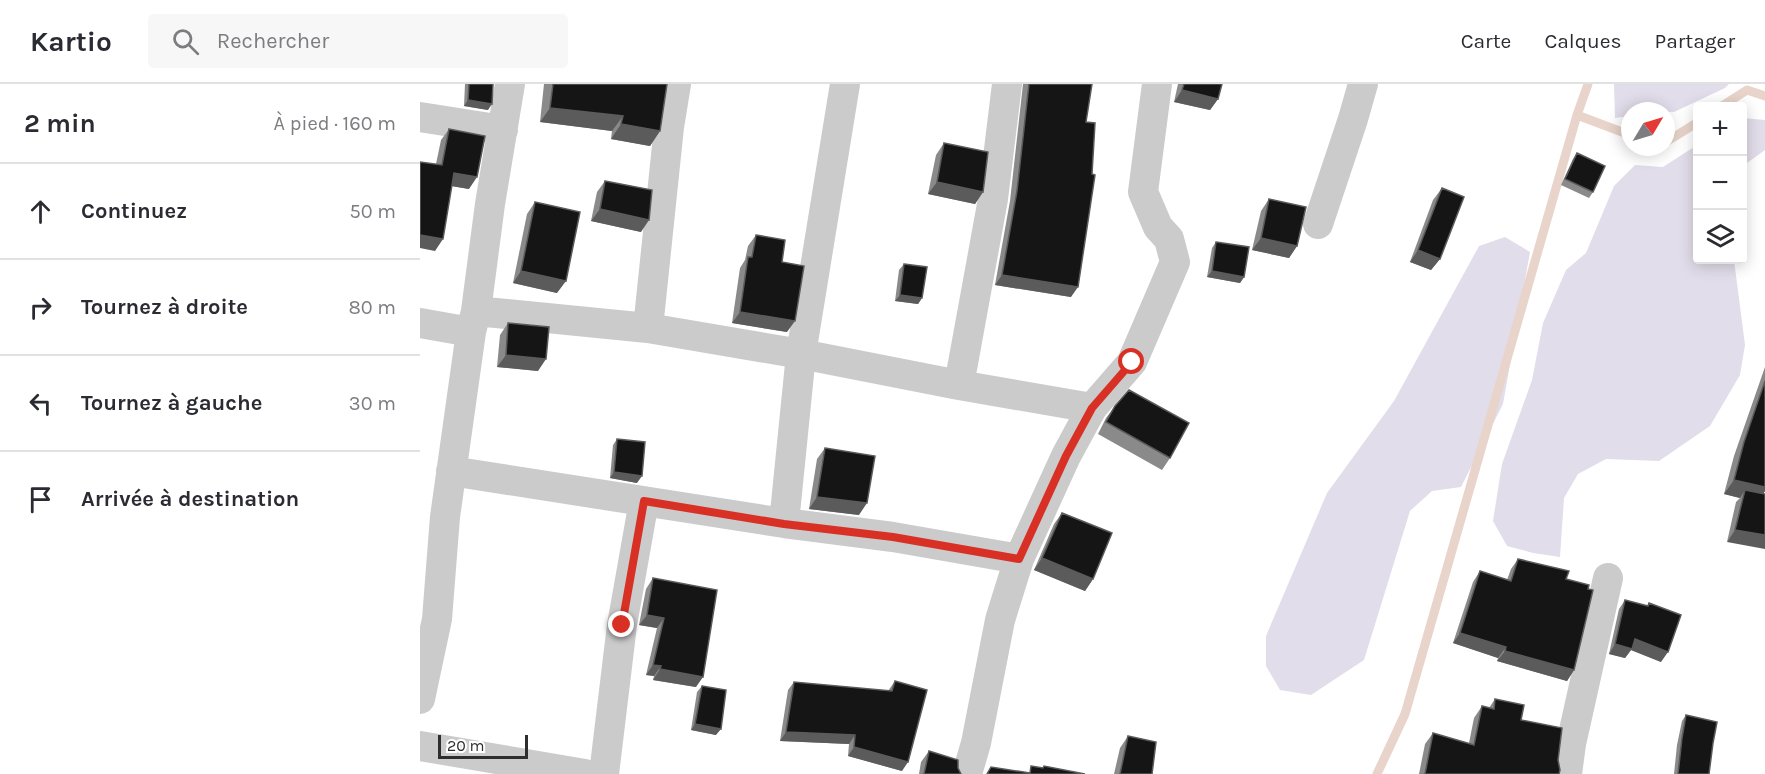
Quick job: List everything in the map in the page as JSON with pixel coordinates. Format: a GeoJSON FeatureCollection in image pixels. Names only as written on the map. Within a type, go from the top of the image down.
{"type":"FeatureCollection","features":[{"type":"Feature","properties":{"kind":"street"},"geometry":{"type":"LineString","coordinates":[[420,699],[437,619],[432,515],[451,471],[510,84]]}},
{"type":"Feature","properties":{"kind":"street"},"geometry":{"type":"LineString","coordinates":[[648,328],[669,127],[676,84]]}},
{"type":"Feature","properties":{"kind":"street"},"geometry":{"type":"LineString","coordinates":[[784,524],[801,354],[845,84]]}},
{"type":"Feature","properties":{"kind":"street"},"geometry":{"type":"LineString","coordinates":[[959,385],[993,199],[1007,84]]}},
{"type":"Feature","properties":{"kind":"street"},"geometry":{"type":"LineString","coordinates":[[967,774],[1000,620],[1019,559],[1066,456],[1092,408],[1132,362],[1175,262],[1169,239],[1158,227],[1143,192],[1157,84]]}},
{"type":"Feature","properties":{"kind":"street"},"geometry":{"type":"LineString","coordinates":[[1318,224],[1363,84]]}},
{"type":"Feature","properties":{"kind":"street"},"geometry":{"type":"LineString","coordinates":[[420,117],[503,130]]}},
{"type":"Feature","properties":{"kind":"street"},"geometry":{"type":"LineString","coordinates":[[420,323],[474,322],[648,328],[1092,408]]}},
{"type":"Feature","properties":{"kind":"street"},"geometry":{"type":"LineString","coordinates":[[451,471],[784,524],[893,537],[1019,559]]}},
{"type":"Feature","properties":{"kind":"street"},"geometry":{"type":"LineString","coordinates":[[604,774],[622,625],[644,501]]}},
{"type":"Feature","properties":{"kind":"street"},"geometry":{"type":"LineString","coordinates":[[1567,774],[1571,744],[1608,578]]}},
{"type":"Feature","properties":{"kind":"street"},"geometry":{"type":"LineString","coordinates":[[431,757],[585,774]]}},
{"type":"Feature","properties":{"kind":"shaded area"},"geometry":{"type":"Polygon","coordinates":[[[1614,84],[1729,84],[1675,112],[1675,102],[1621,102],[1621,117],[1615,118],[1614,84]]]}},
{"type":"Feature","properties":{"kind":"shaded area"},"geometry":{"type":"Polygon","coordinates":[[[1747,118],[1765,120],[1765,150],[1747,163],[1747,118]]]}},
{"type":"Feature","properties":{"kind":"shaded area"},"geometry":{"type":"Polygon","coordinates":[[[1693,148],[1693,264],[1735,264],[1745,345],[1740,375],[1710,426],[1659,461],[1606,459],[1578,474],[1564,498],[1560,557],[1507,546],[1493,521],[1502,464],[1532,380],[1543,323],[1566,270],[1586,253],[1614,186],[1635,165],[1663,167],[1693,148]]]}},
{"type":"Feature","properties":{"kind":"shaded area"},"geometry":{"type":"Polygon","coordinates":[[[1505,237],[1530,252],[1503,404],[1461,487],[1432,491],[1410,511],[1364,660],[1311,695],[1280,690],[1266,666],[1266,636],[1327,493],[1394,401],[1479,246],[1505,237]]]}},
{"type":"Feature","properties":{"kind":"building"},"geometry":{"type":"Polygon","coordinates":[[[469,84],[493,84],[492,104],[468,100],[469,84]]]}},
{"type":"Feature","properties":{"kind":"building"},"geometry":{"type":"Polygon","coordinates":[[[553,84],[667,84],[660,131],[621,124],[623,116],[550,108],[553,84]]]}},
{"type":"Feature","properties":{"kind":"building"},"geometry":{"type":"Polygon","coordinates":[[[1029,84],[1092,84],[1086,122],[1095,123],[1092,174],[1095,175],[1078,287],[1002,275],[1017,191],[1029,84]]]}},
{"type":"Feature","properties":{"kind":"building"},"geometry":{"type":"Polygon","coordinates":[[[1184,84],[1222,84],[1218,99],[1182,90],[1184,84]]]}},
{"type":"Feature","properties":{"kind":"building"},"geometry":{"type":"Polygon","coordinates":[[[449,129],[485,136],[477,177],[454,173],[443,239],[420,235],[420,162],[442,165],[449,129]]]}},
{"type":"Feature","properties":{"kind":"building"},"geometry":{"type":"Polygon","coordinates":[[[944,143],[988,152],[983,192],[937,182],[944,143]]]}},
{"type":"Feature","properties":{"kind":"building"},"geometry":{"type":"Polygon","coordinates":[[[1577,153],[1605,166],[1593,192],[1565,179],[1577,153]]]}},
{"type":"Feature","properties":{"kind":"building"},"geometry":{"type":"Polygon","coordinates":[[[605,181],[652,190],[649,220],[600,209],[605,181]]]}},
{"type":"Feature","properties":{"kind":"building"},"geometry":{"type":"Polygon","coordinates":[[[1442,188],[1464,197],[1440,259],[1418,250],[1442,188]]]}},
{"type":"Feature","properties":{"kind":"building"},"geometry":{"type":"Polygon","coordinates":[[[1269,199],[1306,207],[1297,246],[1261,238],[1269,199]]]}},
{"type":"Feature","properties":{"kind":"building"},"geometry":{"type":"Polygon","coordinates":[[[535,202],[580,212],[566,281],[521,271],[535,202]]]}},
{"type":"Feature","properties":{"kind":"building"},"geometry":{"type":"Polygon","coordinates":[[[756,235],[785,240],[782,262],[804,266],[795,321],[740,312],[748,257],[752,257],[756,235]]]}},
{"type":"Feature","properties":{"kind":"building"},"geometry":{"type":"Polygon","coordinates":[[[1216,242],[1249,247],[1244,277],[1212,271],[1216,242]]]}},
{"type":"Feature","properties":{"kind":"building"},"geometry":{"type":"Polygon","coordinates":[[[904,264],[927,267],[922,298],[900,295],[904,264]]]}},
{"type":"Feature","properties":{"kind":"building"},"geometry":{"type":"Polygon","coordinates":[[[508,323],[549,327],[546,359],[506,355],[508,323]]]}},
{"type":"Feature","properties":{"kind":"building"},"geometry":{"type":"Polygon","coordinates":[[[1765,381],[1765,487],[1734,480],[1744,442],[1765,381]]]}},
{"type":"Feature","properties":{"kind":"building"},"geometry":{"type":"Polygon","coordinates":[[[1129,390],[1189,423],[1170,458],[1106,422],[1115,406],[1129,390]]]}},
{"type":"Feature","properties":{"kind":"building"},"geometry":{"type":"Polygon","coordinates":[[[617,439],[645,442],[642,476],[614,472],[617,439]]]}},
{"type":"Feature","properties":{"kind":"building"},"geometry":{"type":"Polygon","coordinates":[[[825,448],[875,456],[867,503],[817,497],[825,448]]]}},
{"type":"Feature","properties":{"kind":"building"},"geometry":{"type":"Polygon","coordinates":[[[1745,490],[1765,494],[1765,535],[1735,530],[1745,490]]]}},
{"type":"Feature","properties":{"kind":"building"},"geometry":{"type":"Polygon","coordinates":[[[1062,513],[1112,533],[1093,579],[1042,558],[1062,513]]]}},
{"type":"Feature","properties":{"kind":"building"},"geometry":{"type":"Polygon","coordinates":[[[1518,559],[1569,571],[1566,579],[1589,585],[1588,589],[1593,590],[1574,670],[1505,651],[1506,647],[1460,633],[1480,571],[1511,581],[1518,559]]]}},
{"type":"Feature","properties":{"kind":"building"},"geometry":{"type":"Polygon","coordinates":[[[653,578],[717,590],[703,677],[660,669],[661,666],[653,665],[664,618],[647,615],[653,578]]]}},
{"type":"Feature","properties":{"kind":"building"},"geometry":{"type":"Polygon","coordinates":[[[1625,600],[1648,606],[1649,603],[1681,615],[1668,652],[1635,639],[1632,649],[1615,644],[1625,600]]]}},
{"type":"Feature","properties":{"kind":"building"},"geometry":{"type":"Polygon","coordinates":[[[895,681],[927,690],[908,762],[854,747],[855,735],[786,732],[794,682],[892,691],[895,681]]]}},
{"type":"Feature","properties":{"kind":"building"},"geometry":{"type":"Polygon","coordinates":[[[702,686],[726,690],[721,729],[695,724],[702,686]]]}},
{"type":"Feature","properties":{"kind":"building"},"geometry":{"type":"Polygon","coordinates":[[[1495,699],[1524,705],[1521,720],[1562,728],[1558,760],[1559,774],[1425,774],[1433,733],[1474,745],[1482,706],[1494,709],[1495,699]]]}},
{"type":"Feature","properties":{"kind":"building"},"geometry":{"type":"Polygon","coordinates":[[[1686,715],[1717,722],[1709,774],[1678,774],[1686,715]]]}},
{"type":"Feature","properties":{"kind":"building"},"geometry":{"type":"Polygon","coordinates":[[[1128,736],[1156,742],[1152,774],[1120,774],[1128,736]]]}},
{"type":"Feature","properties":{"kind":"building"},"geometry":{"type":"Polygon","coordinates":[[[929,751],[958,760],[961,774],[924,774],[929,751]]]}},
{"type":"Feature","properties":{"kind":"building"},"geometry":{"type":"Polygon","coordinates":[[[1031,766],[1043,768],[1044,766],[1085,774],[987,774],[991,767],[1030,773],[1031,766]]]}},
{"type":"Feature","properties":{"kind":"waterway"},"geometry":{"type":"LineString","coordinates":[[1377,774],[1405,714],[1577,115],[1588,84]]}},
{"type":"Feature","properties":{"kind":"waterway"},"geometry":{"type":"LineString","coordinates":[[1728,102],[1747,90],[1765,96]]}},
{"type":"Feature","properties":{"kind":"waterway"},"geometry":{"type":"LineString","coordinates":[[1577,115],[1621,132]]}},
{"type":"Feature","properties":{"kind":"waterway"},"geometry":{"type":"LineString","coordinates":[[1675,136],[1693,125]]}},
{"type":"Feature","properties":{"kind":"route"},"geometry":{"type":"LineString","coordinates":[[622,625],[644,501],[784,524],[893,537],[1019,559],[1066,456],[1092,408],[1132,362]]}}]}
